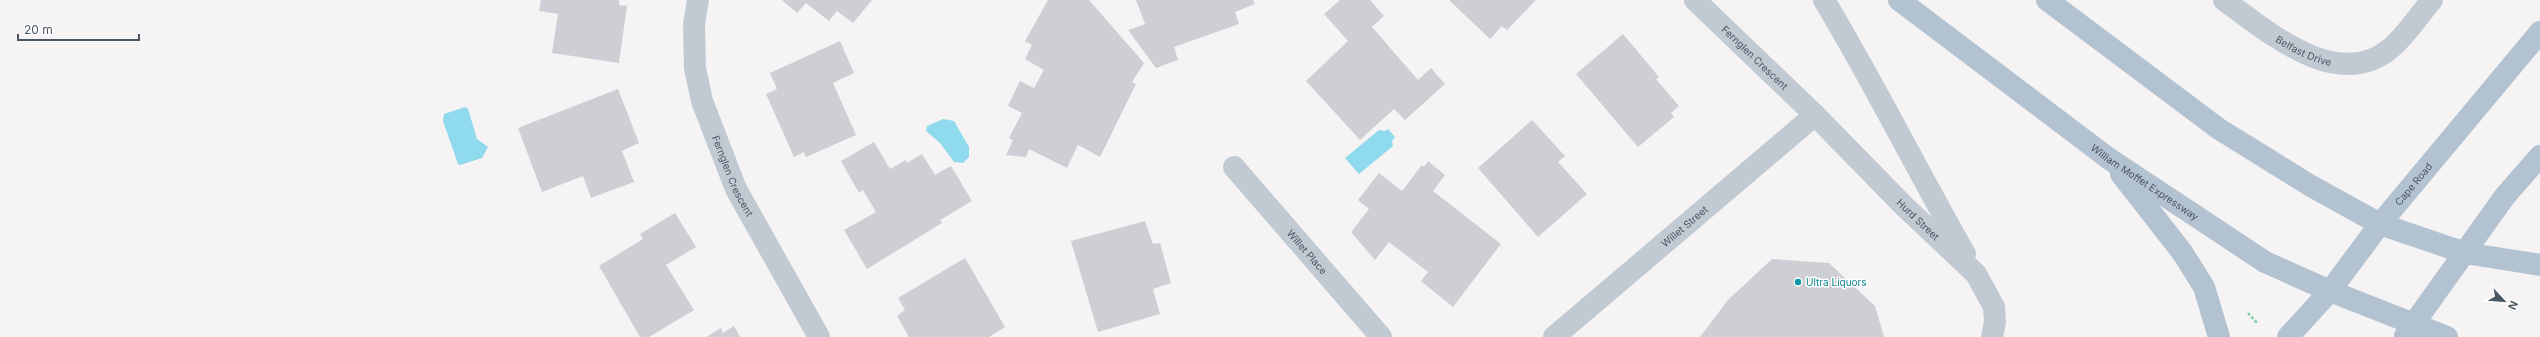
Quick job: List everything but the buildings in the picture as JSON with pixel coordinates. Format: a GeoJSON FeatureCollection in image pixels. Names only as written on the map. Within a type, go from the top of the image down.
{"type":"FeatureCollection","features":[{"type":"Feature","properties":{"kind":"main road","name":"William Moffet Expressway"},"geometry":{"type":"LineString","coordinates":[[1899,0],[2108,158],[2265,262],[2330,291],[2409,331],[2447,337]]}},
{"type":"Feature","properties":{"kind":"main road"},"geometry":{"type":"LineString","coordinates":[[2047,0],[2219,129],[2311,186],[2380,224],[2465,253],[2540,265]]}},
{"type":"Feature","properties":{"kind":"main road","name":"Cape Road"},"geometry":{"type":"LineString","coordinates":[[2288,337],[2330,291],[2380,224],[2540,32]]}},
{"type":"Feature","properties":{"kind":"main road"},"geometry":{"type":"LineString","coordinates":[[2409,331],[2505,196],[2540,156]]}},
{"type":"Feature","properties":{"kind":"main road"},"geometry":{"type":"LineString","coordinates":[[2108,158],[2186,258],[2204,287],[2219,337]]}},
{"type":"Feature","properties":{"kind":"street","name":"Fernglen Crescent"},"geometry":{"type":"LineString","coordinates":[[698,0],[694,24],[695,68],[702,101],[736,189],[820,337]]}},
{"type":"Feature","properties":{"kind":"street","name":"Fernglen Crescent"},"geometry":{"type":"LineString","coordinates":[[1695,0],[1815,115]]}},
{"type":"Feature","properties":{"kind":"street"},"geometry":{"type":"LineString","coordinates":[[1824,0],[1856,53],[1926,187],[1976,274]]}},
{"type":"Feature","properties":{"kind":"street","name":"Belfast Drive"},"geometry":{"type":"LineString","coordinates":[[2224,0],[2272,35],[2314,57],[2334,63],[2358,63],[2378,56],[2392,47],[2432,0]]}},
{"type":"Feature","properties":{"kind":"street","name":"Hurd Street"},"geometry":{"type":"LineString","coordinates":[[1815,115],[1904,206],[1976,274],[1994,307],[1995,322],[1992,337]]}},
{"type":"Feature","properties":{"kind":"street","name":"Willet Street"},"geometry":{"type":"LineString","coordinates":[[1554,337],[1815,115]]}},
{"type":"Feature","properties":{"kind":"street","name":"Willet Place"},"geometry":{"type":"LineString","coordinates":[[1234,167],[1381,337]]}},
{"type":"Feature","properties":{"kind":"path"},"geometry":{"type":"LineString","coordinates":[[2242,308],[2262,327]]}},
{"type":"Feature","properties":{"kind":"water"},"geometry":{"type":"Polygon","coordinates":[[[465,107],[468,109],[477,139],[488,147],[482,158],[460,165],[458,164],[443,121],[444,114],[465,107]]]}},
{"type":"Feature","properties":{"kind":"water"},"geometry":{"type":"Polygon","coordinates":[[[943,119],[954,121],[969,147],[969,157],[963,163],[954,162],[940,143],[926,131],[927,126],[943,119]]]}},
{"type":"Feature","properties":{"kind":"water"},"geometry":{"type":"Polygon","coordinates":[[[1388,129],[1395,137],[1392,141],[1393,146],[1359,174],[1345,158],[1379,130],[1385,131],[1388,129]]]}},
{"type":"Feature","properties":{"kind":"place","name":"Ultra Liquors"},"geometry":{"type":"Point","coordinates":[1798,282]}}]}
